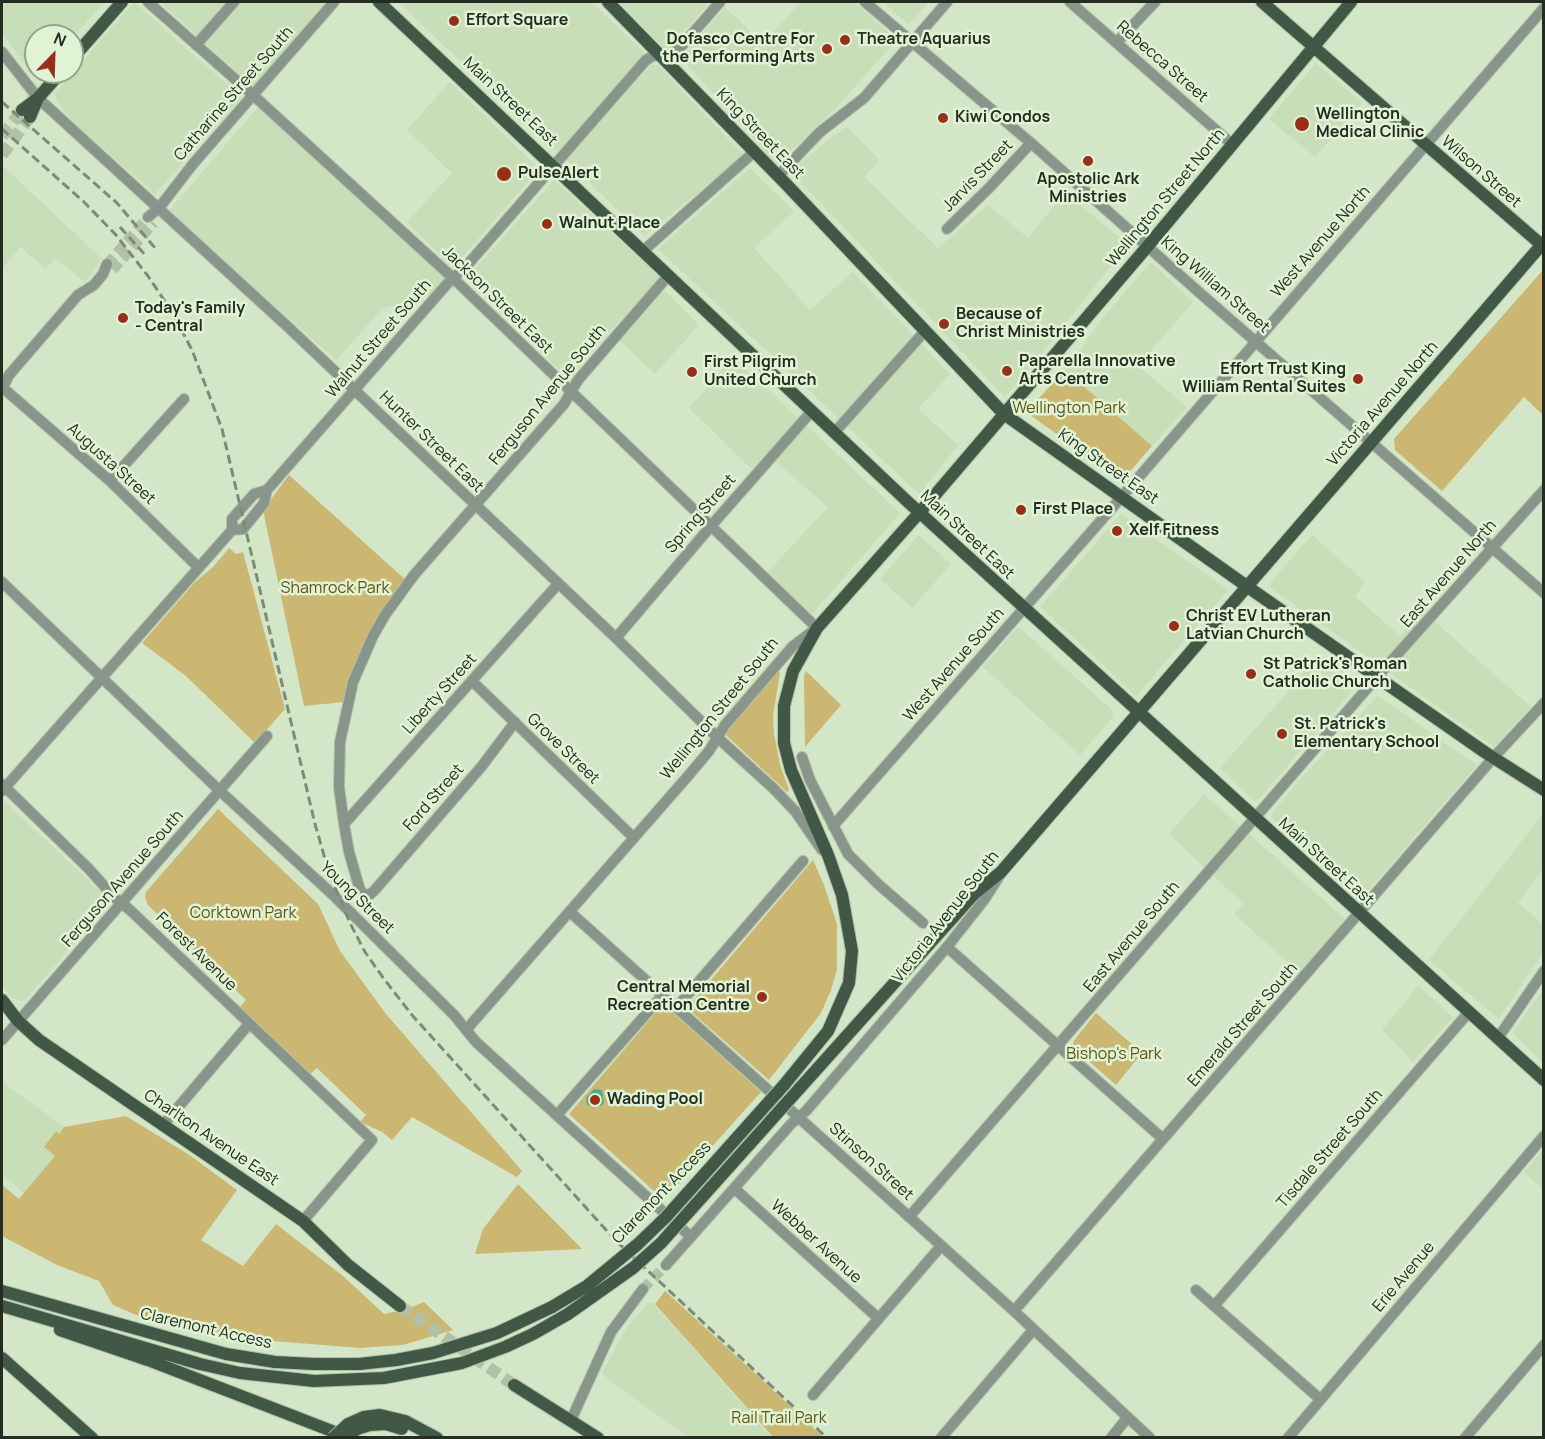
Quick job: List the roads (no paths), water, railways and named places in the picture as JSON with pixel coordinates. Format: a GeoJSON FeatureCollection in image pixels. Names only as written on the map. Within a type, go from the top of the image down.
{"type":"FeatureCollection","features":[{"type":"Feature","properties":{"kind":"main road"},"geometry":{"type":"LineString","coordinates":[[84,45],[122,2]]}},
{"type":"Feature","properties":{"kind":"main road","name":"Main Street East"},"geometry":{"type":"LineString","coordinates":[[379,2],[811,412],[1023,609],[1544,1080]]}},
{"type":"Feature","properties":{"kind":"main road","name":"King Street East"},"geometry":{"type":"LineString","coordinates":[[608,2],[778,176],[1004,414],[1493,758],[1544,790]]}},
{"type":"Feature","properties":{"kind":"main road","name":"Wilson Street"},"geometry":{"type":"LineString","coordinates":[[1262,2],[1543,245]]}},
{"type":"Feature","properties":{"kind":"main road","name":"Wellington Street North"},"geometry":{"type":"LineString","coordinates":[[1004,414],[1233,145],[1351,2]]}},
{"type":"Feature","properties":{"kind":"main road"},"geometry":{"type":"LineString","coordinates":[[26,114],[50,84]]}},
{"type":"Feature","properties":{"kind":"main road","name":"Victoria Avenue North"},"geometry":{"type":"LineString","coordinates":[[1247,586],[1543,245]]}},
{"type":"Feature","properties":{"kind":"main road","name":"Wellington Street South"},"geometry":{"type":"LineString","coordinates":[[817,628],[1004,414]]}},
{"type":"Feature","properties":{"kind":"main road","name":"Victoria Avenue South"},"geometry":{"type":"LineString","coordinates":[[1001,872],[1247,586]]}},
{"type":"Feature","properties":{"kind":"main road","name":"Claremont Access"},"geometry":{"type":"LineString","coordinates":[[2,1291],[226,1354],[275,1362],[314,1365],[359,1364],[433,1353],[497,1333],[552,1307],[587,1286],[639,1244],[784,1085],[828,1031],[849,983],[852,951],[842,895],[831,863],[791,770],[784,743],[784,706],[787,690],[793,671],[817,628]]}},
{"type":"Feature","properties":{"kind":"main road","name":"Claremont Access"},"geometry":{"type":"LineString","coordinates":[[3,1306],[240,1373],[314,1381],[384,1378],[462,1363],[505,1347],[568,1314],[625,1274],[661,1243],[975,893],[1001,872]]}},
{"type":"Feature","properties":{"kind":"main road","name":"Charlton Avenue East"},"geometry":{"type":"LineString","coordinates":[[2,1000],[18,1021],[63,1058],[303,1221],[348,1265],[400,1306]]}},
{"type":"Feature","properties":{"kind":"main road"},"geometry":{"type":"LineString","coordinates":[[3,1306],[75,1336],[148,1360],[347,1437],[357,1429],[370,1425],[403,1425],[421,1437]]}},
{"type":"Feature","properties":{"kind":"main road"},"geometry":{"type":"LineString","coordinates":[[2,1358],[92,1437]]}},
{"type":"Feature","properties":{"kind":"main road"},"geometry":{"type":"LineString","coordinates":[[514,1385],[598,1437]]}},
{"type":"Feature","properties":{"kind":"main road"},"geometry":{"type":"LineString","coordinates":[[333,1437],[348,1424],[364,1417],[380,1415],[437,1437]]}},
{"type":"Feature","properties":{"kind":"street","name":"Jackson Street East"},"geometry":{"type":"LineString","coordinates":[[148,2],[453,278],[817,628]]}},
{"type":"Feature","properties":{"kind":"street"},"geometry":{"type":"LineString","coordinates":[[196,45],[234,2]]}},
{"type":"Feature","properties":{"kind":"street","name":"Catharine Street South"},"geometry":{"type":"LineString","coordinates":[[151,220],[193,164],[334,2]]}},
{"type":"Feature","properties":{"kind":"street","name":"Walnut Street South"},"geometry":{"type":"LineString","coordinates":[[3,788],[232,530],[243,529],[264,503],[267,490],[646,60],[678,50],[720,2]]}},
{"type":"Feature","properties":{"kind":"street","name":"King William Street"},"geometry":{"type":"LineString","coordinates":[[865,2],[1030,143],[1544,593]]}},
{"type":"Feature","properties":{"kind":"street"},"geometry":{"type":"LineString","coordinates":[[778,176],[820,132],[864,98],[946,2]]}},
{"type":"Feature","properties":{"kind":"street","name":"Rebecca Street"},"geometry":{"type":"LineString","coordinates":[[1070,2],[1233,145]]}},
{"type":"Feature","properties":{"kind":"street"},"geometry":{"type":"LineString","coordinates":[[1117,42],[1155,2]]}},
{"type":"Feature","properties":{"kind":"street","name":"West Avenue North"},"geometry":{"type":"LineString","coordinates":[[1122,497],[1544,8]]}},
{"type":"Feature","properties":{"kind":"street","name":"Hunter Street East"},"geometry":{"type":"LineString","coordinates":[[2,52],[38,98],[355,390],[774,789],[795,811],[831,863]]}},
{"type":"Feature","properties":{"kind":"street","name":"Jarvis Street"},"geometry":{"type":"LineString","coordinates":[[947,229],[1030,143]]}},
{"type":"Feature","properties":{"kind":"street"},"geometry":{"type":"LineString","coordinates":[[643,251],[754,152]]}},
{"type":"Feature","properties":{"kind":"street"},"geometry":{"type":"LineString","coordinates":[[2,388],[9,375],[78,295],[94,285],[108,269]]}},
{"type":"Feature","properties":{"kind":"street","name":"Ferguson Avenue South"},"geometry":{"type":"LineString","coordinates":[[374,891],[369,895],[360,890],[349,852],[339,787],[340,742],[344,716],[353,682],[373,636],[414,574],[564,404],[578,380],[668,276]]}},
{"type":"Feature","properties":{"kind":"street"},"geometry":{"type":"LineString","coordinates":[[834,433],[926,331]]}},
{"type":"Feature","properties":{"kind":"street","name":"Augusta Street"},"geometry":{"type":"LineString","coordinates":[[2,388],[111,481],[198,567]]}},
{"type":"Feature","properties":{"kind":"street"},"geometry":{"type":"LineString","coordinates":[[111,481],[184,399]]}},
{"type":"Feature","properties":{"kind":"street","name":"Spring Street"},"geometry":{"type":"LineString","coordinates":[[616,638],[811,412]]}},
{"type":"Feature","properties":{"kind":"street","name":"East Avenue North"},"geometry":{"type":"LineString","coordinates":[[1377,677],[1544,490]]}},
{"type":"Feature","properties":{"kind":"street","name":"West Avenue South"},"geometry":{"type":"LineString","coordinates":[[833,826],[1122,497]]}},
{"type":"Feature","properties":{"kind":"street","name":"Young Street"},"geometry":{"type":"LineString","coordinates":[[2,582],[375,936],[454,1015],[476,1042],[691,1237]]}},
{"type":"Feature","properties":{"kind":"street","name":"Liberty Street"},"geometry":{"type":"LineString","coordinates":[[344,824],[558,584]]}},
{"type":"Feature","properties":{"kind":"street","name":"Wellington Street South"},"geometry":{"type":"LineString","coordinates":[[466,1030],[707,754],[717,737],[793,646],[817,628]]}},
{"type":"Feature","properties":{"kind":"street","name":"East Avenue South"},"geometry":{"type":"LineString","coordinates":[[909,1217],[1377,677]]}},
{"type":"Feature","properties":{"kind":"street","name":"Grove Street"},"geometry":{"type":"LineString","coordinates":[[472,681],[634,838]]}},
{"type":"Feature","properties":{"kind":"street","name":"Emerald Street South"},"geometry":{"type":"LineString","coordinates":[[1014,1311],[1493,758],[1544,703]]}},
{"type":"Feature","properties":{"kind":"street","name":"Ford Street"},"geometry":{"type":"LineString","coordinates":[[374,891],[482,766],[515,722]]}},
{"type":"Feature","properties":{"kind":"street","name":"Ferguson Avenue South"},"geometry":{"type":"LineString","coordinates":[[2,1040],[267,736]]}},
{"type":"Feature","properties":{"kind":"street"},"geometry":{"type":"LineString","coordinates":[[802,757],[810,780],[848,854],[923,922]]}},
{"type":"Feature","properties":{"kind":"street","name":"Forest Avenue"},"geometry":{"type":"LineString","coordinates":[[3,788],[372,1140],[303,1221]]}},
{"type":"Feature","properties":{"kind":"street"},"geometry":{"type":"LineString","coordinates":[[676,1008],[804,861]]}},
{"type":"Feature","properties":{"kind":"street","name":"Victoria Avenue South"},"geometry":{"type":"LineString","coordinates":[[666,1265],[791,1124],[800,1118],[947,947],[984,900],[1001,872]]}},
{"type":"Feature","properties":{"kind":"street","name":"Stinson Street"},"geometry":{"type":"LineString","coordinates":[[570,912],[1014,1311],[1150,1437]]}},
{"type":"Feature","properties":{"kind":"street"},"geometry":{"type":"LineString","coordinates":[[947,947],[1163,1139]]}},
{"type":"Feature","properties":{"kind":"street"},"geometry":{"type":"LineString","coordinates":[[1497,1038],[1544,971]]}},
{"type":"Feature","properties":{"kind":"street"},"geometry":{"type":"LineString","coordinates":[[557,1115],[663,996]]}},
{"type":"Feature","properties":{"kind":"street","name":"Tisdale Street South"},"geometry":{"type":"LineString","coordinates":[[1214,1306],[1468,1012]]}},
{"type":"Feature","properties":{"kind":"street"},"geometry":{"type":"LineString","coordinates":[[163,1125],[249,1024]]}},
{"type":"Feature","properties":{"kind":"street","name":"Erie Avenue"},"geometry":{"type":"LineString","coordinates":[[1288,1437],[1544,1136]]}},
{"type":"Feature","properties":{"kind":"street","name":"Webber Avenue"},"geometry":{"type":"LineString","coordinates":[[735,1189],[878,1318]]}},
{"type":"Feature","properties":{"kind":"street"},"geometry":{"type":"LineString","coordinates":[[813,1395],[941,1246]]}},
{"type":"Feature","properties":{"kind":"street"},"geometry":{"type":"LineString","coordinates":[[571,1420],[611,1332],[643,1289]]}},
{"type":"Feature","properties":{"kind":"street"},"geometry":{"type":"LineString","coordinates":[[1196,1290],[1320,1399]]}},
{"type":"Feature","properties":{"kind":"street"},"geometry":{"type":"LineString","coordinates":[[941,1437],[1033,1330]]}},
{"type":"Feature","properties":{"kind":"street"},"geometry":{"type":"LineString","coordinates":[[1465,1437],[1544,1344]]}},
{"type":"Feature","properties":{"kind":"street"},"geometry":{"type":"LineString","coordinates":[[1111,1437],[1128,1417]]}},
{"type":"Feature","properties":{"kind":"water","name":"Wading Pool"},"geometry":{"type":"Polygon","coordinates":[[[594,1089],[602,1090],[604,1103],[601,1106],[587,1105],[586,1098],[594,1089]]]}},
{"type":"Feature","properties":{"kind":"tunnel"},"geometry":{"type":"LineString","coordinates":[[2,136],[22,110]]}},
{"type":"Feature","properties":{"kind":"tunnel"},"geometry":{"type":"LineString","coordinates":[[2,155],[30,117]]}},
{"type":"Feature","properties":{"kind":"tunnel"},"geometry":{"type":"LineString","coordinates":[[107,264],[148,217]]}},
{"type":"Feature","properties":{"kind":"tunnel"},"geometry":{"type":"LineString","coordinates":[[113,270],[154,223]]}},
{"type":"Feature","properties":{"kind":"tunnel"},"geometry":{"type":"LineString","coordinates":[[643,1289],[666,1265]]}},
{"type":"Feature","properties":{"kind":"tunnel"},"geometry":{"type":"LineString","coordinates":[[400,1306],[514,1385]]}},
{"type":"Feature","properties":{"kind":"railway"},"geometry":{"type":"LineString","coordinates":[[2,102],[117,203],[155,248]]}},
{"type":"Feature","properties":{"kind":"railway"},"geometry":{"type":"LineString","coordinates":[[2,129],[84,202],[116,235],[172,312],[192,350],[222,429],[315,824],[329,873],[365,952],[412,1015],[616,1241],[827,1438]]}},
{"type":"Feature","properties":{"kind":"railway"},"geometry":{"type":"LineString","coordinates":[[120,227],[146,256]]}},
{"type":"Feature","properties":{"kind":"place","name":"Effort Square"},"geometry":{"type":"Point","coordinates":[454,21]}},
{"type":"Feature","properties":{"kind":"place","name":"Theatre Aquarius"},"geometry":{"type":"Point","coordinates":[845,40]}},
{"type":"Feature","properties":{"kind":"place","name":"Dofasco Centre For the Performing Arts"},"geometry":{"type":"Point","coordinates":[827,49]}},
{"type":"Feature","properties":{"kind":"place","name":"Kiwi Condos"},"geometry":{"type":"Point","coordinates":[943,118]}},
{"type":"Feature","properties":{"kind":"place","name":"Wellington Medical Clinic"},"geometry":{"type":"Point","coordinates":[1302,124]}},
{"type":"Feature","properties":{"kind":"place","name":"Apostolic Ark Ministries"},"geometry":{"type":"Point","coordinates":[1088,161]}},
{"type":"Feature","properties":{"kind":"place","name":"PulseAlert"},"geometry":{"type":"Point","coordinates":[504,174]}},
{"type":"Feature","properties":{"kind":"place","name":"Walnut Place"},"geometry":{"type":"Point","coordinates":[547,224]}},
{"type":"Feature","properties":{"kind":"place","name":"Today's Family - Central"},"geometry":{"type":"Point","coordinates":[123,318]}},
{"type":"Feature","properties":{"kind":"place","name":"Because of Christ Ministries"},"geometry":{"type":"Point","coordinates":[944,324]}},
{"type":"Feature","properties":{"kind":"place","name":"Paparella Innovative Arts Centre"},"geometry":{"type":"Point","coordinates":[1007,371]}},
{"type":"Feature","properties":{"kind":"place","name":"First Pilgrim United Church"},"geometry":{"type":"Point","coordinates":[692,372]}},
{"type":"Feature","properties":{"kind":"place","name":"Effort Trust King William Rental Suites"},"geometry":{"type":"Point","coordinates":[1358,379]}},
{"type":"Feature","properties":{"kind":"place","name":"First Place"},"geometry":{"type":"Point","coordinates":[1021,510]}},
{"type":"Feature","properties":{"kind":"place","name":"Xelf Fitness"},"geometry":{"type":"Point","coordinates":[1117,531]}},
{"type":"Feature","properties":{"kind":"place","name":"Christ EV Lutheran Latvian Church"},"geometry":{"type":"Point","coordinates":[1174,626]}},
{"type":"Feature","properties":{"kind":"place","name":"St Patrick's Roman Catholic Church"},"geometry":{"type":"Point","coordinates":[1251,674]}},
{"type":"Feature","properties":{"kind":"place","name":"St. Patrick's Elementary School"},"geometry":{"type":"Point","coordinates":[1282,734]}},
{"type":"Feature","properties":{"kind":"place","name":"Central Memorial Recreation Centre"},"geometry":{"type":"Point","coordinates":[762,997]}},
{"type":"Feature","properties":{"kind":"place","name":"Wading Pool"},"geometry":{"type":"Point","coordinates":[595,1100]}},
{"type":"Feature","properties":{"kind":"park label","name":"Wellington Park"},"geometry":{"type":"Point","coordinates":[1069,409]}},
{"type":"Feature","properties":{"kind":"park label","name":"Shamrock Park"},"geometry":{"type":"Point","coordinates":[335,589]}},
{"type":"Feature","properties":{"kind":"park label","name":"Corktown Park"},"geometry":{"type":"Point","coordinates":[243,914]}},
{"type":"Feature","properties":{"kind":"park label","name":"Bishop's Park"},"geometry":{"type":"Point","coordinates":[1114,1055]}},
{"type":"Feature","properties":{"kind":"park label","name":"Rail Trail Park"},"geometry":{"type":"Point","coordinates":[779,1419]}}]}
